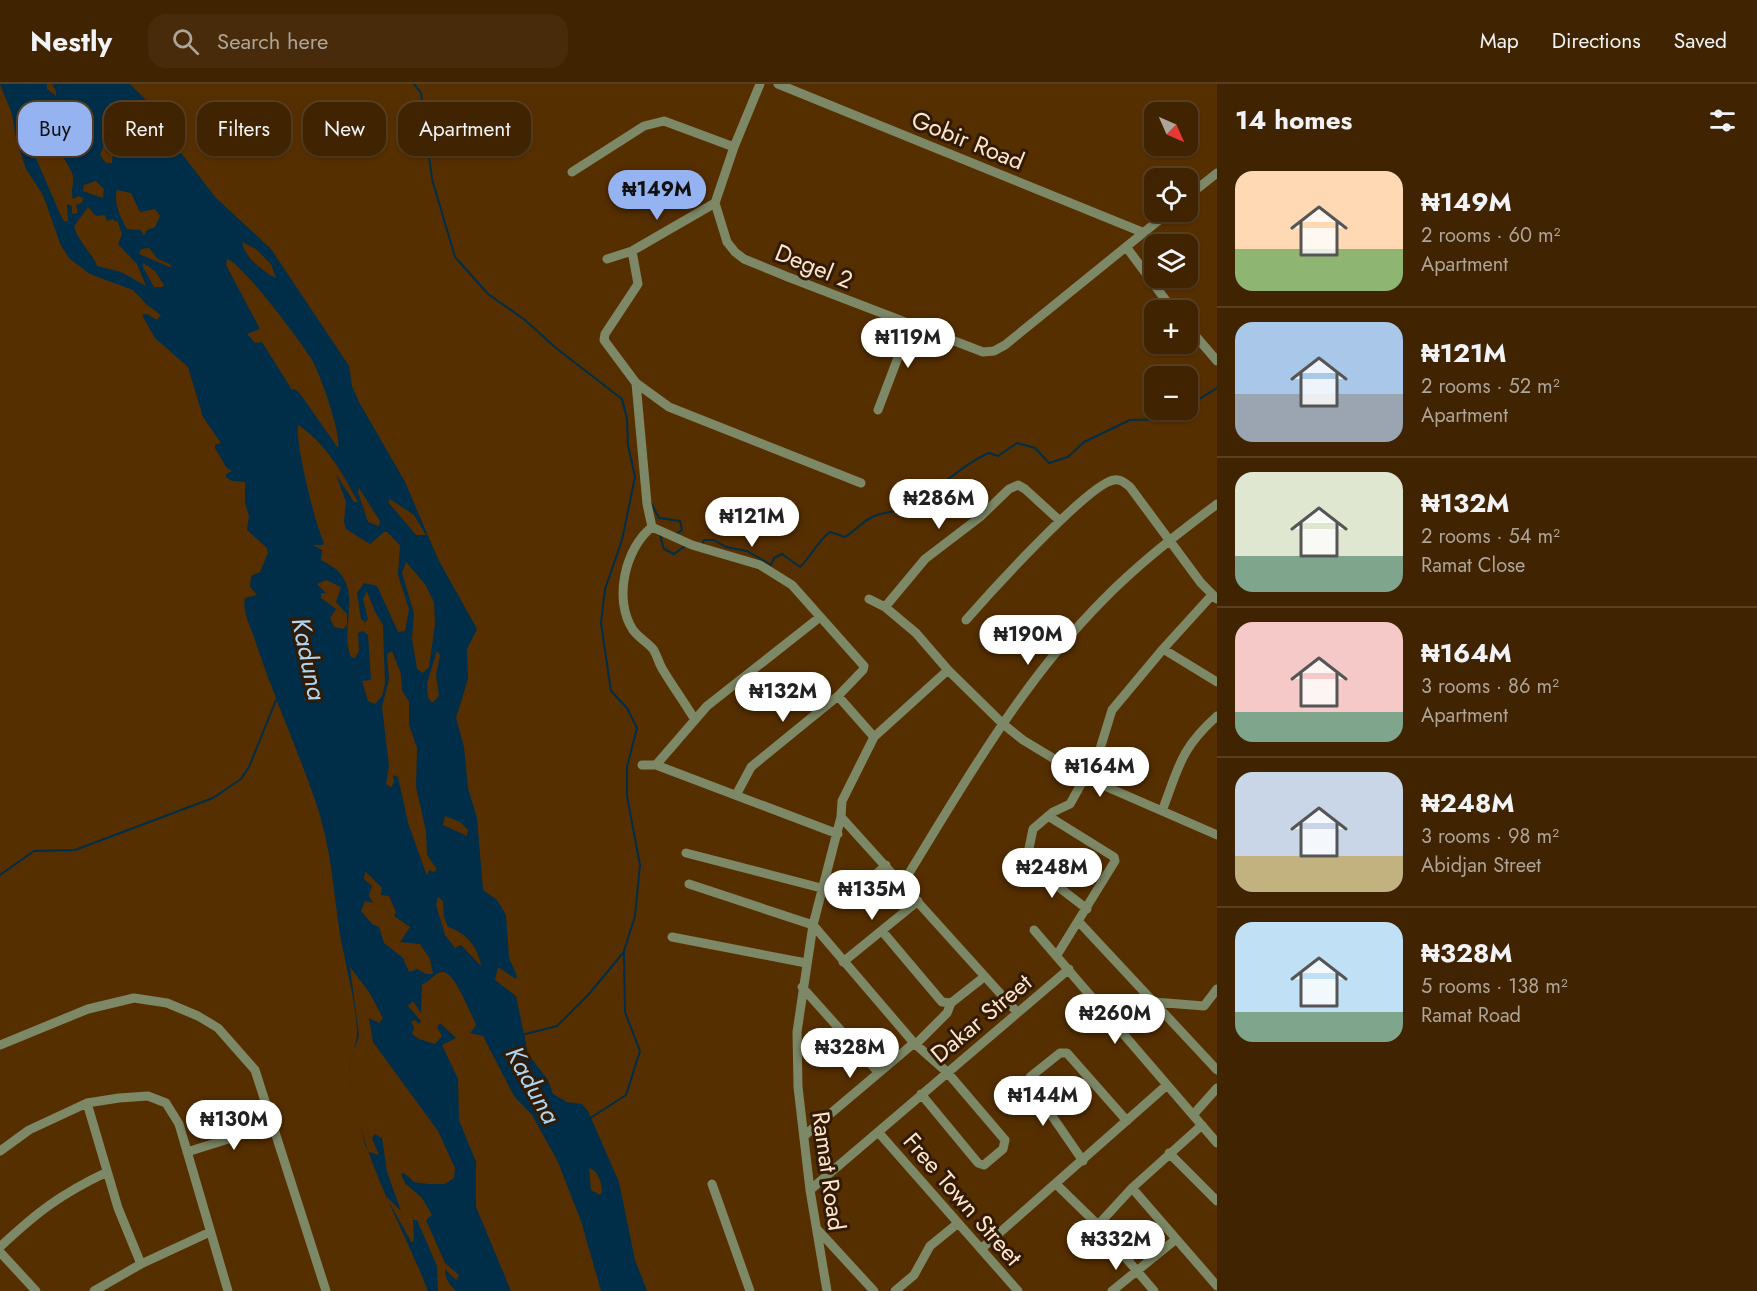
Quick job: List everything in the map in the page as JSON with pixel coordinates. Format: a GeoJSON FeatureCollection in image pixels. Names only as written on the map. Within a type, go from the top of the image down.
{"type":"FeatureCollection","features":[{"type":"Feature","properties":{"kind":"street"},"geometry":{"type":"LineString","coordinates":[[607,259],[632,251],[716,203],[734,147],[760,84]]}},
{"type":"Feature","properties":{"kind":"street","name":"Gobir Road"},"geometry":{"type":"LineString","coordinates":[[778,84],[1142,232]]}},
{"type":"Feature","properties":{"kind":"street"},"geometry":{"type":"LineString","coordinates":[[572,172],[644,126],[656,121],[663,121],[734,147]]}},
{"type":"Feature","properties":{"kind":"street"},"geometry":{"type":"LineString","coordinates":[[1198,188],[1217,173]]}},
{"type":"Feature","properties":{"kind":"street","name":"Degel 2"},"geometry":{"type":"LineString","coordinates":[[716,203],[727,242],[744,259],[910,326],[983,352],[994,351],[1126,248]]}},
{"type":"Feature","properties":{"kind":"street"},"geometry":{"type":"LineString","coordinates":[[1156,222],[1126,248],[1165,300]]}},
{"type":"Feature","properties":{"kind":"street"},"geometry":{"type":"LineString","coordinates":[[632,251],[638,284],[604,334],[603,340],[636,383],[669,407],[861,483]]}},
{"type":"Feature","properties":{"kind":"street"},"geometry":{"type":"LineString","coordinates":[[878,410],[910,326]]}},
{"type":"Feature","properties":{"kind":"street"},"geometry":{"type":"LineString","coordinates":[[1198,339],[1217,361]]}},
{"type":"Feature","properties":{"kind":"street"},"geometry":{"type":"LineString","coordinates":[[636,383],[647,504],[652,526]]}},
{"type":"Feature","properties":{"kind":"street"},"geometry":{"type":"LineString","coordinates":[[966,620],[1060,521],[1099,486],[1112,480],[1122,480],[1214,597],[1163,649],[1112,710],[1099,752],[1070,804],[1064,825]]}},
{"type":"Feature","properties":{"kind":"street"},"geometry":{"type":"LineString","coordinates":[[885,607],[925,559],[980,517],[1010,489],[1018,485],[1060,521]]}},
{"type":"Feature","properties":{"kind":"street"},"geometry":{"type":"LineString","coordinates":[[903,883],[1003,724],[1071,635],[1103,600],[1170,540],[1217,504]]}},
{"type":"Feature","properties":{"kind":"street"},"geometry":{"type":"LineString","coordinates":[[652,526],[692,545],[760,565],[792,585],[864,666],[863,670],[838,696],[751,767],[736,795]]}},
{"type":"Feature","properties":{"kind":"street"},"geometry":{"type":"LineString","coordinates":[[652,526],[642,534],[628,560],[622,595],[625,614],[634,631],[655,651],[663,670],[695,720]]}},
{"type":"Feature","properties":{"kind":"street"},"geometry":{"type":"LineString","coordinates":[[869,598],[885,607],[916,633],[948,670],[1003,724],[1084,777],[1217,835]]}},
{"type":"Feature","properties":{"kind":"street"},"geometry":{"type":"LineString","coordinates":[[656,765],[707,706],[820,618]]}},
{"type":"Feature","properties":{"kind":"street"},"geometry":{"type":"LineString","coordinates":[[1163,649],[1217,682]]}},
{"type":"Feature","properties":{"kind":"street","name":"Ramat Road"},"geometry":{"type":"LineString","coordinates":[[827,1291],[810,1191],[796,1067],[802,987],[813,926],[821,888],[842,817],[842,801],[874,737],[948,670]]}},
{"type":"Feature","properties":{"kind":"street"},"geometry":{"type":"LineString","coordinates":[[838,696],[874,737]]}},
{"type":"Feature","properties":{"kind":"street"},"geometry":{"type":"LineString","coordinates":[[1162,811],[1185,751],[1198,733],[1217,716]]}},
{"type":"Feature","properties":{"kind":"street"},"geometry":{"type":"LineString","coordinates":[[642,765],[656,765],[838,834]]}},
{"type":"Feature","properties":{"kind":"street"},"geometry":{"type":"LineString","coordinates":[[1070,804],[1048,816],[1033,829],[1027,858],[1034,868],[1087,909]]}},
{"type":"Feature","properties":{"kind":"street"},"geometry":{"type":"LineString","coordinates":[[1048,816],[1114,857],[1115,861],[1057,955]]}},
{"type":"Feature","properties":{"kind":"street"},"geometry":{"type":"LineString","coordinates":[[842,817],[1017,1012]]}},
{"type":"Feature","properties":{"kind":"street"},"geometry":{"type":"LineString","coordinates":[[686,853],[821,888]]}},
{"type":"Feature","properties":{"kind":"street"},"geometry":{"type":"LineString","coordinates":[[846,902],[886,865]]}},
{"type":"Feature","properties":{"kind":"street"},"geometry":{"type":"LineString","coordinates":[[689,884],[813,926],[915,1043],[947,1072],[1005,1140],[1003,1149],[984,1165],[978,1162],[921,1094]]}},
{"type":"Feature","properties":{"kind":"street"},"geometry":{"type":"LineString","coordinates":[[843,962],[918,901]]}},
{"type":"Feature","properties":{"kind":"street"},"geometry":{"type":"LineString","coordinates":[[1079,922],[1217,1070]]}},
{"type":"Feature","properties":{"kind":"street"},"geometry":{"type":"LineString","coordinates":[[1034,930],[1217,1143]]}},
{"type":"Feature","properties":{"kind":"street"},"geometry":{"type":"LineString","coordinates":[[882,931],[942,1002],[951,1003]]}},
{"type":"Feature","properties":{"kind":"street"},"geometry":{"type":"LineString","coordinates":[[672,937],[806,963]]}},
{"type":"Feature","properties":{"kind":"street","name":"Dakar Street"},"geometry":{"type":"LineString","coordinates":[[810,1191],[1069,969]]}},
{"type":"Feature","properties":{"kind":"street"},"geometry":{"type":"LineString","coordinates":[[804,1136],[915,1043],[947,1013],[951,1003],[984,977]]}},
{"type":"Feature","properties":{"kind":"street"},"geometry":{"type":"LineString","coordinates":[[802,987],[878,1072]]}},
{"type":"Feature","properties":{"kind":"street"},"geometry":{"type":"LineString","coordinates":[[1154,1002],[1204,1006],[1217,989]]}},
{"type":"Feature","properties":{"kind":"street"},"geometry":{"type":"LineString","coordinates":[[0,1045],[88,1010],[134,998],[167,1003],[198,1016],[218,1028],[246,1057],[255,1070],[326,1291]]}},
{"type":"Feature","properties":{"kind":"street"},"geometry":{"type":"LineString","coordinates":[[1083,1161],[1029,1080],[1060,1053],[1067,1053],[1127,1121]]}},
{"type":"Feature","properties":{"kind":"street"},"geometry":{"type":"LineString","coordinates":[[981,1249],[1167,1085]]}},
{"type":"Feature","properties":{"kind":"street"},"geometry":{"type":"LineString","coordinates":[[1193,1115],[1217,1088]]}},
{"type":"Feature","properties":{"kind":"street"},"geometry":{"type":"LineString","coordinates":[[0,1150],[29,1130],[87,1103],[148,1096],[166,1103],[179,1124],[228,1291]]}},
{"type":"Feature","properties":{"kind":"street"},"geometry":{"type":"LineString","coordinates":[[87,1103],[107,1172],[141,1264]]}},
{"type":"Feature","properties":{"kind":"street"},"geometry":{"type":"LineString","coordinates":[[187,1152],[273,1125]]}},
{"type":"Feature","properties":{"kind":"street"},"geometry":{"type":"LineString","coordinates":[[1098,1225],[1131,1188],[1203,1125]]}},
{"type":"Feature","properties":{"kind":"street","name":"Free Town Street"},"geometry":{"type":"LineString","coordinates":[[879,1133],[1018,1291]]}},
{"type":"Feature","properties":{"kind":"street"},"geometry":{"type":"LineString","coordinates":[[1169,1153],[1217,1201]]}},
{"type":"Feature","properties":{"kind":"street"},"geometry":{"type":"LineString","coordinates":[[0,1247],[38,1211],[70,1190],[107,1172]]}},
{"type":"Feature","properties":{"kind":"street"},"geometry":{"type":"LineString","coordinates":[[712,1184],[750,1291]]}},
{"type":"Feature","properties":{"kind":"street"},"geometry":{"type":"LineString","coordinates":[[1056,1184],[1098,1225],[1154,1291]]}},
{"type":"Feature","properties":{"kind":"street"},"geometry":{"type":"LineString","coordinates":[[1131,1188],[1217,1286]]}},
{"type":"Feature","properties":{"kind":"street"},"geometry":{"type":"LineString","coordinates":[[895,1291],[922,1264],[930,1246],[957,1224]]}},
{"type":"Feature","properties":{"kind":"street"},"geometry":{"type":"LineString","coordinates":[[816,1228],[874,1291]]}},
{"type":"Feature","properties":{"kind":"street"},"geometry":{"type":"LineString","coordinates":[[94,1291],[141,1264],[210,1232]]}},
{"type":"Feature","properties":{"kind":"street"},"geometry":{"type":"LineString","coordinates":[[1112,1291],[1175,1240]]}},
{"type":"Feature","properties":{"kind":"street"},"geometry":{"type":"LineString","coordinates":[[0,1252],[36,1291]]}},
{"type":"Feature","properties":{"kind":"water","name":"Kaduna"},"geometry":{"type":"Polygon","coordinates":[[[0,84],[47,84],[47,89],[56,96],[52,84],[130,84],[148,102],[104,102],[104,145],[100,155],[106,163],[112,163],[113,156],[184,156],[216,198],[271,249],[349,366],[352,386],[359,402],[405,482],[438,559],[477,629],[467,649],[468,679],[456,718],[464,747],[468,788],[477,818],[483,890],[497,900],[506,915],[509,958],[517,976],[516,979],[498,967],[495,980],[516,996],[528,1054],[548,1080],[553,1094],[567,1102],[582,1104],[588,1111],[619,1182],[635,1260],[647,1291],[601,1291],[581,1221],[558,1162],[532,1115],[514,1096],[483,1036],[470,1033],[476,1026],[475,1022],[456,984],[447,973],[442,972],[422,984],[421,1013],[413,1001],[408,1006],[421,1021],[419,1024],[415,1020],[411,1022],[414,1027],[412,1034],[435,1044],[442,1036],[437,1027],[440,1023],[456,1038],[442,1045],[458,1079],[459,1120],[476,1162],[476,1207],[511,1291],[456,1291],[448,1281],[445,1269],[456,1280],[459,1275],[445,1263],[426,1220],[432,1215],[422,1198],[405,1183],[401,1174],[404,1173],[414,1182],[445,1184],[454,1178],[455,1168],[438,1131],[373,1042],[369,1018],[379,1023],[383,1018],[369,992],[350,967],[359,1035],[353,1051],[357,1036],[355,1009],[322,821],[245,613],[245,598],[257,595],[250,587],[251,576],[260,572],[268,553],[267,548],[247,530],[249,516],[245,503],[245,482],[232,481],[226,477],[226,474],[232,471],[226,467],[215,448],[215,445],[221,443],[203,417],[188,367],[155,338],[142,315],[147,314],[157,320],[161,315],[133,290],[90,274],[70,259],[61,246],[43,195],[26,169],[22,156],[35,156],[64,221],[68,222],[67,204],[72,206],[72,214],[78,213],[76,205],[82,203],[83,198],[79,196],[73,199],[73,176],[62,156],[92,156],[92,102],[18,102],[18,145],[12,114],[0,84]],[[96,181],[84,185],[83,191],[103,198],[104,189],[96,181]],[[117,190],[116,200],[127,229],[140,230],[144,235],[147,230],[155,227],[160,216],[155,209],[140,212],[131,193],[117,190]],[[88,207],[74,226],[97,266],[121,272],[146,286],[137,264],[118,244],[122,234],[118,222],[112,219],[107,221],[105,215],[96,216],[88,207]],[[242,242],[246,253],[260,268],[276,278],[271,264],[256,249],[242,242]],[[149,248],[141,249],[139,254],[172,268],[170,264],[158,259],[149,248]],[[227,259],[226,265],[260,329],[247,334],[255,343],[262,342],[292,390],[295,389],[301,395],[338,448],[334,418],[312,360],[258,288],[235,264],[227,259]],[[143,263],[143,267],[154,287],[164,285],[155,271],[143,263]],[[298,425],[306,484],[324,542],[323,545],[313,545],[322,550],[321,560],[337,570],[348,590],[347,635],[351,657],[355,658],[359,651],[358,633],[363,631],[368,635],[371,680],[362,681],[368,701],[375,704],[382,696],[385,684],[383,625],[367,591],[363,599],[368,619],[365,622],[361,619],[357,593],[364,583],[377,586],[398,632],[405,631],[409,609],[398,575],[400,545],[387,532],[370,544],[346,529],[344,522],[346,502],[336,474],[354,502],[358,502],[340,470],[325,450],[298,425]],[[359,488],[358,492],[368,522],[379,526],[380,521],[359,488]],[[390,499],[388,502],[416,535],[426,535],[414,515],[390,499]],[[406,562],[402,573],[414,613],[412,639],[417,669],[423,673],[429,667],[435,624],[434,602],[425,584],[406,562]],[[326,580],[317,584],[326,593],[321,593],[321,598],[336,609],[330,618],[334,627],[343,629],[347,625],[347,614],[336,602],[341,587],[326,580]],[[392,651],[387,654],[389,679],[382,707],[389,766],[386,784],[391,787],[394,783],[393,775],[398,777],[408,823],[427,876],[429,870],[434,872],[437,869],[427,855],[426,831],[416,787],[417,748],[409,724],[409,702],[402,690],[401,674],[392,651]],[[437,651],[427,683],[428,698],[432,703],[439,696],[436,675],[440,655],[437,651]],[[445,816],[443,825],[467,836],[468,830],[460,822],[445,816]],[[365,871],[364,879],[372,886],[369,896],[373,903],[365,901],[361,911],[372,924],[379,927],[384,943],[403,958],[409,972],[417,969],[426,974],[433,974],[430,959],[420,944],[400,942],[410,927],[394,916],[396,912],[389,896],[381,895],[382,888],[365,871]],[[438,897],[436,905],[445,935],[455,948],[461,945],[481,966],[477,952],[470,941],[460,932],[448,927],[444,917],[443,901],[438,897]],[[589,1168],[591,1190],[600,1195],[602,1192],[597,1174],[589,1168]]]}},
{"type":"Feature","properties":{"kind":"water"},"geometry":{"type":"Polygon","coordinates":[[[375,1134],[382,1138],[387,1172],[401,1211],[386,1196],[368,1151],[379,1155],[372,1138],[375,1134]]]}},
{"type":"Feature","properties":{"kind":"water"},"geometry":{"type":"Polygon","coordinates":[[[389,1202],[412,1243],[414,1240],[413,1220],[417,1220],[437,1266],[438,1291],[428,1291],[389,1202]]]}},
{"type":"Feature","properties":{"kind":"waterway"},"geometry":{"type":"LineString","coordinates":[[414,84],[421,93],[432,179],[455,257],[488,294],[525,320],[556,348],[622,399],[627,419],[628,445],[635,477],[622,540],[605,589],[601,623],[611,691],[627,708],[637,728],[627,767],[627,796],[640,865],[635,916],[624,951],[625,1012],[640,1051],[626,1095],[589,1119]]}},
{"type":"Feature","properties":{"kind":"waterway"},"geometry":{"type":"LineString","coordinates":[[1198,400],[1217,388]]}},
{"type":"Feature","properties":{"kind":"waterway"},"geometry":{"type":"LineString","coordinates":[[702,545],[704,540],[714,540],[726,547],[747,551],[771,565],[774,558],[782,554],[800,567],[830,532],[845,537],[872,517],[907,507],[978,458],[989,453],[998,456],[1017,443],[1035,448],[1049,463],[1068,457],[1084,442],[1130,420],[1144,420]]}},
{"type":"Feature","properties":{"kind":"waterway"},"geometry":{"type":"LineString","coordinates":[[651,503],[659,518],[680,521],[682,530],[676,534]]}},
{"type":"Feature","properties":{"kind":"waterway"},"geometry":{"type":"LineString","coordinates":[[660,535],[664,549],[674,554],[685,546]]}},
{"type":"Feature","properties":{"kind":"waterway"},"geometry":{"type":"LineString","coordinates":[[0,875],[34,851],[75,850],[213,798],[241,779],[249,767],[276,700]]}},
{"type":"Feature","properties":{"kind":"waterway","name":"Kaduna"},"geometry":{"type":"LineString","coordinates":[[522,1035],[557,1026],[589,994],[623,953]]}}]}
